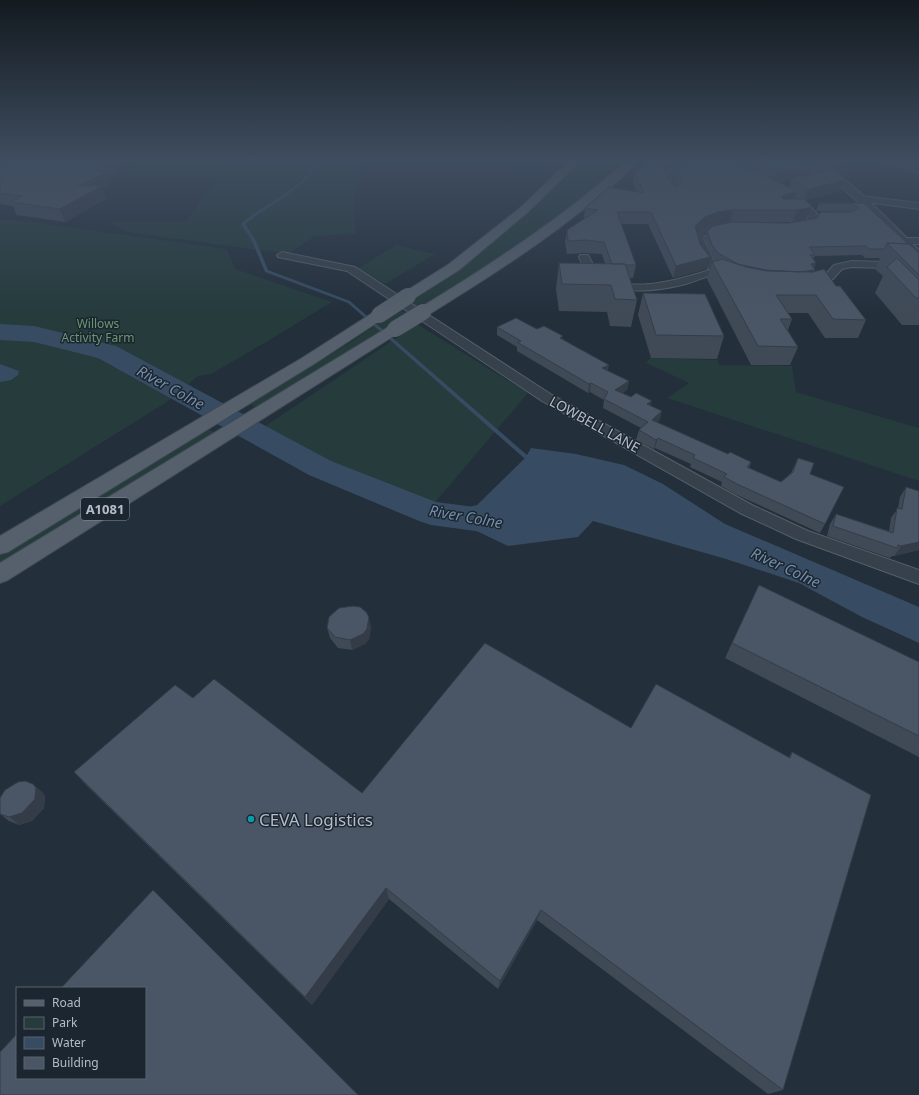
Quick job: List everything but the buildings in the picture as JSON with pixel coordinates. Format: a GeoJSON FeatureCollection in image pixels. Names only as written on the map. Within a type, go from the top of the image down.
{"type":"FeatureCollection","features":[{"type":"Feature","properties":{"kind":"main road","name":"A1081"},"geometry":{"type":"LineString","coordinates":[[0,546],[190,432],[379,315],[454,267],[520,213]]}},
{"type":"Feature","properties":{"kind":"main road","name":"A1081"},"geometry":{"type":"LineString","coordinates":[[0,574],[515,255],[572,213]]}},
{"type":"Feature","properties":{"kind":"street"},"geometry":{"type":"LineString","coordinates":[[786,229],[806,225],[818,216],[814,213]]}},
{"type":"Feature","properties":{"kind":"street"},"geometry":{"type":"LineString","coordinates":[[875,213],[919,257]]}},
{"type":"Feature","properties":{"kind":"street"},"geometry":{"type":"LineString","coordinates":[[738,279],[718,271],[707,261],[699,242],[700,234],[711,228],[722,226],[747,226]]}},
{"type":"Feature","properties":{"kind":"street"},"geometry":{"type":"LineString","coordinates":[[904,241],[919,241]]}},
{"type":"Feature","properties":{"kind":"street","name":"LOWBELL LANE"},"geometry":{"type":"LineString","coordinates":[[282,255],[313,260],[351,269],[547,398],[746,509],[802,535],[919,577]]}},
{"type":"Feature","properties":{"kind":"street"},"geometry":{"type":"LineString","coordinates":[[584,257],[585,263],[591,272],[598,278],[636,287],[663,286],[718,271]]}},
{"type":"Feature","properties":{"kind":"street"},"geometry":{"type":"LineString","coordinates":[[798,285],[816,283],[829,277],[838,267],[852,264],[919,266]]}},
{"type":"Feature","properties":{"kind":"green space"},"geometry":{"type":"Polygon","coordinates":[[[192,213],[354,213],[356,234],[315,236],[288,254],[127,232],[110,222],[185,222],[192,213]]]}},
{"type":"Feature","properties":{"kind":"green space"},"geometry":{"type":"Polygon","coordinates":[[[525,213],[565,213],[467,280],[420,308],[411,302],[494,240],[525,213]]]}},
{"type":"Feature","properties":{"kind":"green space","name":"Willows Activity Farm"},"geometry":{"type":"Polygon","coordinates":[[[8,219],[227,249],[235,269],[332,302],[211,374],[198,376],[167,402],[0,506],[0,220],[8,219]]]}},
{"type":"Feature","properties":{"kind":"green space"},"geometry":{"type":"Polygon","coordinates":[[[396,245],[435,254],[385,284],[357,269],[396,245]]]}},
{"type":"Feature","properties":{"kind":"green space"},"geometry":{"type":"Polygon","coordinates":[[[399,309],[409,315],[258,408],[249,404],[351,342],[399,309]]]}},
{"type":"Feature","properties":{"kind":"green space"},"geometry":{"type":"Polygon","coordinates":[[[417,324],[528,393],[432,506],[356,480],[261,429],[417,324]]]}},
{"type":"Feature","properties":{"kind":"green space"},"geometry":{"type":"Polygon","coordinates":[[[650,358],[718,360],[719,365],[792,366],[796,392],[919,428],[919,481],[667,398],[689,383],[646,363],[650,358]]]}},
{"type":"Feature","properties":{"kind":"green space"},"geometry":{"type":"Polygon","coordinates":[[[208,429],[216,433],[0,565],[0,554],[208,429]]]}},
{"type":"Feature","properties":{"kind":"water"},"geometry":{"type":"Polygon","coordinates":[[[0,364],[19,371],[18,375],[11,380],[0,382],[0,364]]]}},
{"type":"Feature","properties":{"kind":"water"},"geometry":{"type":"Polygon","coordinates":[[[531,448],[576,454],[624,465],[663,484],[725,524],[919,607],[919,643],[862,617],[799,583],[726,559],[593,521],[578,537],[508,546],[441,514],[477,505],[526,457],[531,448]]]}},
{"type":"Feature","properties":{"kind":"waterway"},"geometry":{"type":"LineString","coordinates":[[258,213],[243,224],[254,241],[266,271],[349,302],[526,457]]}},
{"type":"Feature","properties":{"kind":"waterway","name":"River Colne"},"geometry":{"type":"LineString","coordinates":[[0,332],[34,334],[107,352],[320,468],[431,513],[490,521]]}},
{"type":"Feature","properties":{"kind":"place","name":"CEVA Logistics"},"geometry":{"type":"Point","coordinates":[251,819]}}]}
